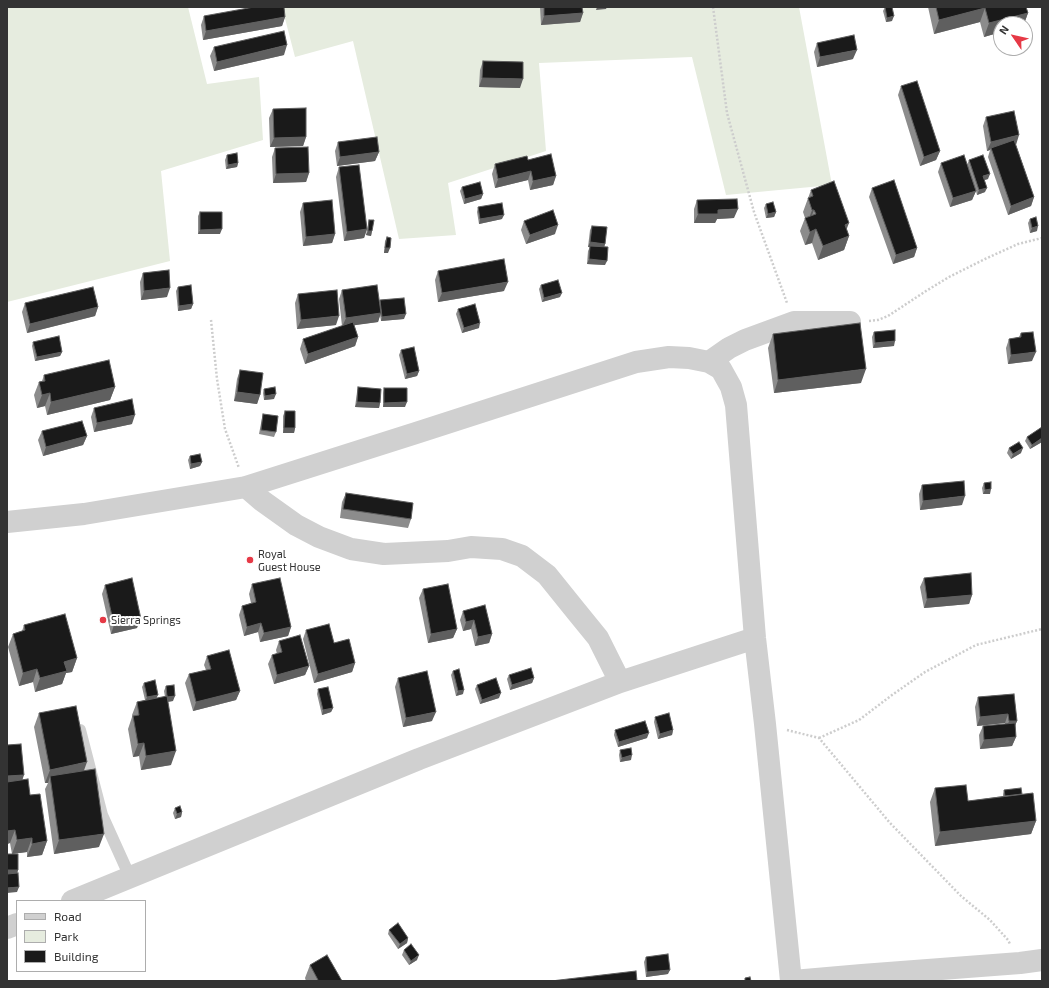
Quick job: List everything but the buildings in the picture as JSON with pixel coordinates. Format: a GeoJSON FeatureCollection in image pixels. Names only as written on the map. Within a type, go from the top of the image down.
{"type":"FeatureCollection","features":[{"type":"Feature","properties":{"kind":"street"},"geometry":{"type":"LineString","coordinates":[[709,362],[745,340],[794,322],[850,322]]}},
{"type":"Feature","properties":{"kind":"street"},"geometry":{"type":"LineString","coordinates":[[7,522],[84,514],[246,487],[416,434],[636,362],[669,357],[689,358],[709,362],[722,369],[731,387],[736,404],[755,638],[792,981],[1042,960]]}},
{"type":"Feature","properties":{"kind":"street"},"geometry":{"type":"LineString","coordinates":[[246,487],[296,525],[319,537],[351,549],[384,554],[448,551],[471,548],[502,549],[522,556],[547,575],[598,638],[620,682]]}},
{"type":"Feature","properties":{"kind":"street"},"geometry":{"type":"LineString","coordinates":[[74,900],[419,759],[620,682],[755,638]]}},
{"type":"Feature","properties":{"kind":"lane"},"geometry":{"type":"LineString","coordinates":[[80,730],[102,815],[130,877]]}},
{"type":"Feature","properties":{"kind":"path"},"geometry":{"type":"LineString","coordinates":[[713,7],[727,113],[754,212],[794,322]]}},
{"type":"Feature","properties":{"kind":"path"},"geometry":{"type":"LineString","coordinates":[[850,322],[878,320],[888,316],[937,284],[985,259],[1018,244],[1042,238]]}},
{"type":"Feature","properties":{"kind":"path"},"geometry":{"type":"LineString","coordinates":[[211,320],[216,379],[225,429],[246,487]]}},
{"type":"Feature","properties":{"kind":"path"},"geometry":{"type":"LineString","coordinates":[[819,738],[859,720],[925,672],[976,645],[1042,629]]}},
{"type":"Feature","properties":{"kind":"path"},"geometry":{"type":"LineString","coordinates":[[765,724],[819,738],[890,823],[961,896],[990,920],[1008,940],[1020,963]]}},
{"type":"Feature","properties":{"kind":"green space"},"geometry":{"type":"Polygon","coordinates":[[[7,7],[188,7],[207,84],[259,77],[263,140],[161,171],[170,261],[7,302],[7,7]]]}},
{"type":"Feature","properties":{"kind":"green space"},"geometry":{"type":"Polygon","coordinates":[[[282,7],[799,7],[832,185],[726,195],[692,57],[539,63],[546,151],[448,183],[456,235],[399,239],[353,41],[295,57],[282,7]]]}},
{"type":"Feature","properties":{"kind":"place","name":"Royal Guest House"},"geometry":{"type":"Point","coordinates":[250,560]}},
{"type":"Feature","properties":{"kind":"place","name":"Sierra Springs"},"geometry":{"type":"Point","coordinates":[103,620]}}]}
